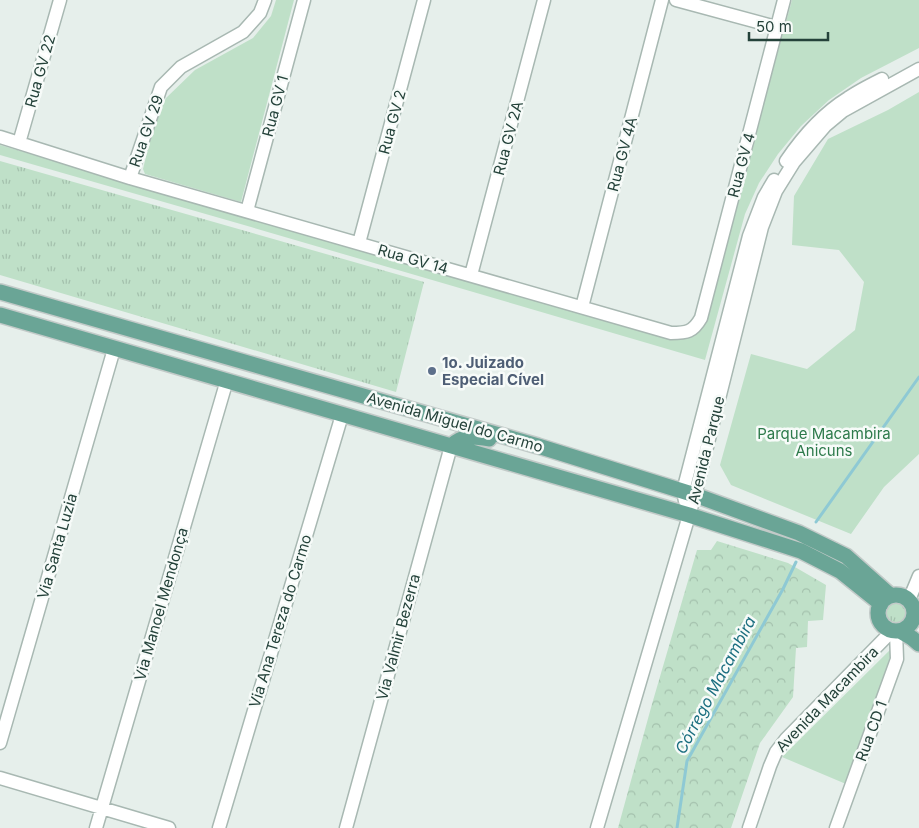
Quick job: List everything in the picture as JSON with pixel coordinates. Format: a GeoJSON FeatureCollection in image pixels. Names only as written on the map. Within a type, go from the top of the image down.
{"type":"FeatureCollection","features":[{"type":"Feature","properties":{"kind":"main road","name":"Avenida Miguel do Carmo"},"geometry":{"type":"LineString","coordinates":[[1,296],[538,446],[689,493],[799,533],[846,556],[886,600]]}},
{"type":"Feature","properties":{"kind":"main road","name":"Avenida Miguel do Carmo"},"geometry":{"type":"LineString","coordinates":[[0,315],[689,516],[801,551],[840,571],[886,600]]}},
{"type":"Feature","properties":{"kind":"main road"},"geometry":{"type":"LineString","coordinates":[[451,446],[459,439],[470,437],[538,446]]}},
{"type":"Feature","properties":{"kind":"main road"},"geometry":{"type":"LineString","coordinates":[[896,631],[907,628],[912,623],[915,612],[904,597],[897,595],[886,600],[878,612],[879,621],[884,628],[912,638],[919,644]]}},
{"type":"Feature","properties":{"kind":"street","name":"Rua GV 22"},"geometry":{"type":"LineString","coordinates":[[19,143],[60,0]]}},
{"type":"Feature","properties":{"kind":"street","name":"Rua GV 29"},"geometry":{"type":"LineString","coordinates":[[0,138],[130,178],[161,87],[181,67],[243,32],[260,13],[265,0]]}},
{"type":"Feature","properties":{"kind":"street","name":"Rua GV 1"},"geometry":{"type":"LineString","coordinates":[[247,211],[304,0]]}},
{"type":"Feature","properties":{"kind":"street","name":"Rua GV 2"},"geometry":{"type":"LineString","coordinates":[[359,243],[424,0]]}},
{"type":"Feature","properties":{"kind":"street","name":"Rua GV 2A"},"geometry":{"type":"LineString","coordinates":[[471,275],[544,0]]}},
{"type":"Feature","properties":{"kind":"street","name":"Rua GV 4A"},"geometry":{"type":"LineString","coordinates":[[582,307],[662,0]]}},
{"type":"Feature","properties":{"kind":"street"},"geometry":{"type":"LineString","coordinates":[[676,0],[776,27]]}},
{"type":"Feature","properties":{"kind":"street","name":"Rua GV 4"},"geometry":{"type":"LineString","coordinates":[[695,328],[701,318],[784,0]]}},
{"type":"Feature","properties":{"kind":"street","name":"Avenida Parque"},"geometry":{"type":"LineString","coordinates":[[689,516],[689,493],[749,236],[764,197],[781,167],[819,119],[848,98],[919,59]]}},
{"type":"Feature","properties":{"kind":"street","name":"Avenida Parque"},"geometry":{"type":"LineString","coordinates":[[689,493],[762,227],[776,191],[794,162],[826,126],[843,111],[919,69]]}},
{"type":"Feature","properties":{"kind":"street","name":"Rua GV 14"},"geometry":{"type":"LineString","coordinates":[[130,178],[672,333],[684,333],[695,328]]}},
{"type":"Feature","properties":{"kind":"street","name":"Via Santa Luzia"},"geometry":{"type":"LineString","coordinates":[[0,743],[114,349]]}},
{"type":"Feature","properties":{"kind":"street","name":"Via Manoel Mendonça"},"geometry":{"type":"LineString","coordinates":[[96,828],[227,380]]}},
{"type":"Feature","properties":{"kind":"street","name":"Via Ana Tereza do Carmo"},"geometry":{"type":"LineString","coordinates":[[219,828],[342,415]]}},
{"type":"Feature","properties":{"kind":"street","name":"Via Valmir Bezerra"},"geometry":{"type":"LineString","coordinates":[[346,828],[451,446]]}},
{"type":"Feature","properties":{"kind":"street"},"geometry":{"type":"LineString","coordinates":[[597,828],[689,516]]}},
{"type":"Feature","properties":{"kind":"street"},"geometry":{"type":"LineString","coordinates":[[915,612],[919,576]]}},
{"type":"Feature","properties":{"kind":"street","name":"Avenida Macambira"},"geometry":{"type":"LineString","coordinates":[[749,828],[776,752],[786,739],[896,631]]}},
{"type":"Feature","properties":{"kind":"street","name":"Rua CD 1"},"geometry":{"type":"LineString","coordinates":[[836,828],[897,659],[896,631]]}},
{"type":"Feature","properties":{"kind":"street"},"geometry":{"type":"LineString","coordinates":[[0,778],[169,828]]}},
{"type":"Feature","properties":{"kind":"green space"},"geometry":{"type":"Polygon","coordinates":[[[276,0],[294,0],[241,202],[145,174],[143,169],[154,124],[166,98],[195,70],[253,38],[271,16],[276,0]]]}},
{"type":"Feature","properties":{"kind":"green space"},"geometry":{"type":"Polygon","coordinates":[[[792,0],[919,0],[919,48],[861,78],[829,100],[801,126],[778,154],[759,183],[745,214],[705,360],[0,155],[0,145],[677,340],[689,337],[734,212],[792,0]]]}},
{"type":"Feature","properties":{"kind":"green space","name":"Parque Macambira Anicuns"},"geometry":{"type":"Polygon","coordinates":[[[919,92],[919,454],[884,487],[851,534],[731,485],[720,465],[751,354],[807,369],[855,330],[864,282],[839,250],[792,245],[794,196],[828,139],[888,110],[919,92]]]}},
{"type":"Feature","properties":{"kind":"green space"},"geometry":{"type":"Polygon","coordinates":[[[0,161],[424,282],[396,392],[0,275],[0,161]]]}},
{"type":"Feature","properties":{"kind":"green space"},"geometry":{"type":"Polygon","coordinates":[[[717,541],[788,563],[826,585],[823,620],[808,621],[807,647],[796,648],[793,697],[760,743],[731,828],[618,828],[697,550],[711,550],[717,541]]]}},
{"type":"Feature","properties":{"kind":"green space"},"geometry":{"type":"Polygon","coordinates":[[[897,600],[906,604],[910,613],[906,622],[897,626],[888,622],[884,613],[888,604],[897,600]]]}},
{"type":"Feature","properties":{"kind":"green space"},"geometry":{"type":"Polygon","coordinates":[[[894,646],[846,784],[782,757],[894,646]]]}},
{"type":"Feature","properties":{"kind":"waterway","name":"Córrego Macambira"},"geometry":{"type":"LineString","coordinates":[[816,522],[919,377]]}},
{"type":"Feature","properties":{"kind":"waterway","name":"Córrego Macambira"},"geometry":{"type":"LineString","coordinates":[[677,828],[687,761],[783,589],[796,562]]}},
{"type":"Feature","properties":{"kind":"place","name":"1o. Juizado Especial Cível"},"geometry":{"type":"Point","coordinates":[432,371]}}]}
